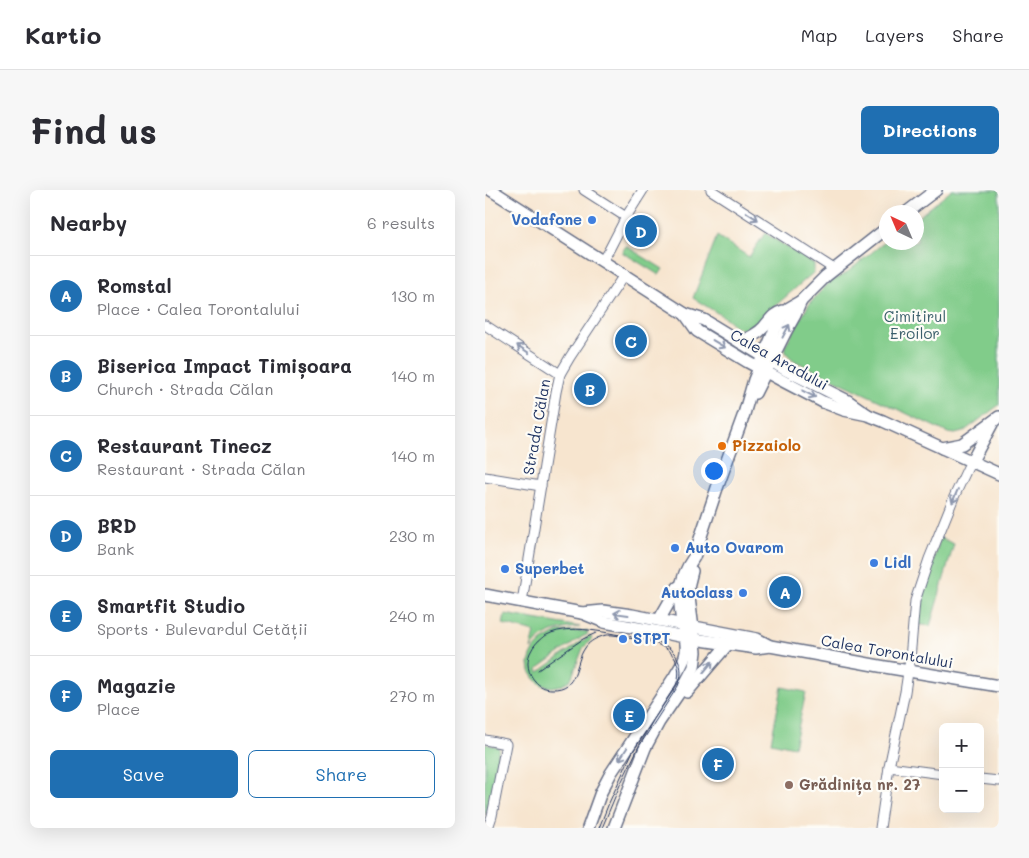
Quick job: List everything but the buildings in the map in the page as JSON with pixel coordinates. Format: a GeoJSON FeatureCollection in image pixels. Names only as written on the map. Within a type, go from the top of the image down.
{"type":"FeatureCollection","features":[{"type":"Feature","properties":{"kind":"main road","name":"Calea Aradului"},"geometry":{"type":"LineString","coordinates":[[491,190],[685,314],[704,320],[740,342],[765,364]]}},
{"type":"Feature","properties":{"kind":"main road"},"geometry":{"type":"LineString","coordinates":[[916,205],[936,190]]}},
{"type":"Feature","properties":{"kind":"main road"},"geometry":{"type":"LineString","coordinates":[[740,342],[757,334],[776,313],[801,301],[835,269],[879,234]]}},
{"type":"Feature","properties":{"kind":"main road"},"geometry":{"type":"LineString","coordinates":[[765,364],[786,331],[801,301]]}},
{"type":"Feature","properties":{"kind":"main road"},"geometry":{"type":"LineString","coordinates":[[687,626],[688,590],[694,558],[744,414],[765,364],[775,329],[789,308]]}},
{"type":"Feature","properties":{"kind":"main road","name":"Calea Aradului"},"geometry":{"type":"LineString","coordinates":[[685,314],[697,331],[765,364],[823,402],[843,410],[868,414],[999,474]]}},
{"type":"Feature","properties":{"kind":"main road"},"geometry":{"type":"LineString","coordinates":[[942,448],[962,444],[998,418]]}},
{"type":"Feature","properties":{"kind":"main road"},"geometry":{"type":"LineString","coordinates":[[972,461],[990,428],[998,418]]}},
{"type":"Feature","properties":{"kind":"main road"},"geometry":{"type":"LineString","coordinates":[[659,620],[694,558]]}},
{"type":"Feature","properties":{"kind":"main road"},"geometry":{"type":"LineString","coordinates":[[614,828],[641,757],[654,730],[692,672],[695,657],[679,600],[681,581]]}},
{"type":"Feature","properties":{"kind":"main road","name":"Calea Torontalului"},"geometry":{"type":"LineString","coordinates":[[485,595],[582,613],[604,622],[690,638],[756,648],[770,646]]}},
{"type":"Feature","properties":{"kind":"main road","name":"Calea Torontalului"},"geometry":{"type":"LineString","coordinates":[[582,613],[603,611],[659,620],[757,640],[770,646],[908,672],[999,686]]}},
{"type":"Feature","properties":{"kind":"main road"},"geometry":{"type":"LineString","coordinates":[[588,828],[601,792],[611,773],[682,664],[690,638]]}},
{"type":"Feature","properties":{"kind":"main road"},"geometry":{"type":"LineString","coordinates":[[664,714],[683,696],[728,644]]}},
{"type":"Feature","properties":{"kind":"street"},"geometry":{"type":"LineString","coordinates":[[584,190],[626,217]]}},
{"type":"Feature","properties":{"kind":"street"},"geometry":{"type":"LineString","coordinates":[[602,261],[643,190]]}},
{"type":"Feature","properties":{"kind":"street"},"geometry":{"type":"LineString","coordinates":[[711,190],[835,269]]}},
{"type":"Feature","properties":{"kind":"street","name":"Strada Călan"},"geometry":{"type":"LineString","coordinates":[[522,602],[560,374],[624,275]]}},
{"type":"Feature","properties":{"kind":"street"},"geometry":{"type":"LineString","coordinates":[[485,325],[560,374]]}},
{"type":"Feature","properties":{"kind":"street"},"geometry":{"type":"LineString","coordinates":[[880,828],[889,767],[908,672],[915,601],[929,558],[961,482],[972,461]]}},
{"type":"Feature","properties":{"kind":"street"},"geometry":{"type":"LineString","coordinates":[[485,477],[541,486]]}},
{"type":"Feature","properties":{"kind":"street"},"geometry":{"type":"LineString","coordinates":[[485,740],[506,744],[488,828]]}},
{"type":"Feature","properties":{"kind":"street"},"geometry":{"type":"LineString","coordinates":[[889,767],[939,773]]}},
{"type":"Feature","properties":{"kind":"street"},"geometry":{"type":"LineString","coordinates":[[984,779],[999,781]]}},
{"type":"Feature","properties":{"kind":"green space","name":"Cimitirul Eroilor"},"geometry":{"type":"Polygon","coordinates":[[[952,190],[999,190],[999,405],[963,432],[955,434],[948,433],[795,361],[787,354],[786,350],[786,344],[808,306],[830,282],[845,274],[879,247],[879,250],[924,250],[924,212],[952,190]]]}},
{"type":"Feature","properties":{"kind":"green space"},"geometry":{"type":"Polygon","coordinates":[[[765,233],[814,264],[814,272],[752,329],[744,330],[693,298],[717,236],[749,257],[765,233]]]}},
{"type":"Feature","properties":{"kind":"green space"},"geometry":{"type":"Polygon","coordinates":[[[626,246],[663,269],[659,275],[622,252],[626,246]]]}},
{"type":"Feature","properties":{"kind":"green space"},"geometry":{"type":"Polygon","coordinates":[[[940,538],[954,544],[930,626],[916,624],[940,538]]]}},
{"type":"Feature","properties":{"kind":"green space"},"geometry":{"type":"Polygon","coordinates":[[[505,614],[580,627],[553,632],[541,638],[531,649],[535,632],[503,624],[505,614]]]}},
{"type":"Feature","properties":{"kind":"green space"},"geometry":{"type":"Polygon","coordinates":[[[587,631],[588,634],[537,669],[539,672],[590,636],[592,639],[583,648],[571,679],[563,685],[552,687],[542,685],[535,679],[530,671],[529,663],[535,648],[542,641],[558,632],[587,631]]]}},
{"type":"Feature","properties":{"kind":"green space"},"geometry":{"type":"Polygon","coordinates":[[[782,687],[806,692],[794,747],[771,742],[782,687]]]}},
{"type":"Feature","properties":{"kind":"green space"},"geometry":{"type":"Polygon","coordinates":[[[485,744],[499,747],[491,801],[485,815],[485,744]]]}},
{"type":"Feature","properties":{"kind":"tram line"},"geometry":{"type":"LineString","coordinates":[[599,828],[632,753],[676,685],[679,673],[677,662],[670,652],[659,645],[616,635],[608,635],[596,639],[586,646],[575,674],[567,685],[561,688],[545,688],[540,686],[531,675],[528,664],[529,656],[537,642],[546,635],[558,631],[570,629],[596,631],[658,642],[665,645],[675,654],[680,666],[681,672],[678,686],[638,748],[602,828]]}},
{"type":"Feature","properties":{"kind":"tram line"},"geometry":{"type":"LineString","coordinates":[[538,670],[583,639],[596,633]]}},
{"type":"Feature","properties":{"kind":"place","name":"Vodafone"},"geometry":{"type":"Point","coordinates":[592,220]}},
{"type":"Feature","properties":{"kind":"place","name":"BRD"},"geometry":{"type":"Point","coordinates":[641,231]}},
{"type":"Feature","properties":{"kind":"place","name":"Restaurant Tinecz"},"geometry":{"type":"Point","coordinates":[631,341]}},
{"type":"Feature","properties":{"kind":"place","name":"Biserica Impact Timișoara"},"geometry":{"type":"Point","coordinates":[590,389]}},
{"type":"Feature","properties":{"kind":"place","name":"Pizzaiolo"},"geometry":{"type":"Point","coordinates":[722,446]}},
{"type":"Feature","properties":{"kind":"place","name":"Auto Ovarom"},"geometry":{"type":"Point","coordinates":[675,548]}},
{"type":"Feature","properties":{"kind":"place","name":"Lidl"},"geometry":{"type":"Point","coordinates":[874,563]}},
{"type":"Feature","properties":{"kind":"place","name":"Superbet"},"geometry":{"type":"Point","coordinates":[505,569]}},
{"type":"Feature","properties":{"kind":"place","name":"Romstal"},"geometry":{"type":"Point","coordinates":[785,592]}},
{"type":"Feature","properties":{"kind":"place","name":"Autoclass"},"geometry":{"type":"Point","coordinates":[743,593]}},
{"type":"Feature","properties":{"kind":"place","name":"STPT"},"geometry":{"type":"Point","coordinates":[623,639]}},
{"type":"Feature","properties":{"kind":"place","name":"Smartfit Studio"},"geometry":{"type":"Point","coordinates":[629,715]}},
{"type":"Feature","properties":{"kind":"place","name":"Magazie"},"geometry":{"type":"Point","coordinates":[718,764]}},
{"type":"Feature","properties":{"kind":"place","name":"Grădinița nr. 27"},"geometry":{"type":"Point","coordinates":[789,785]}}]}
